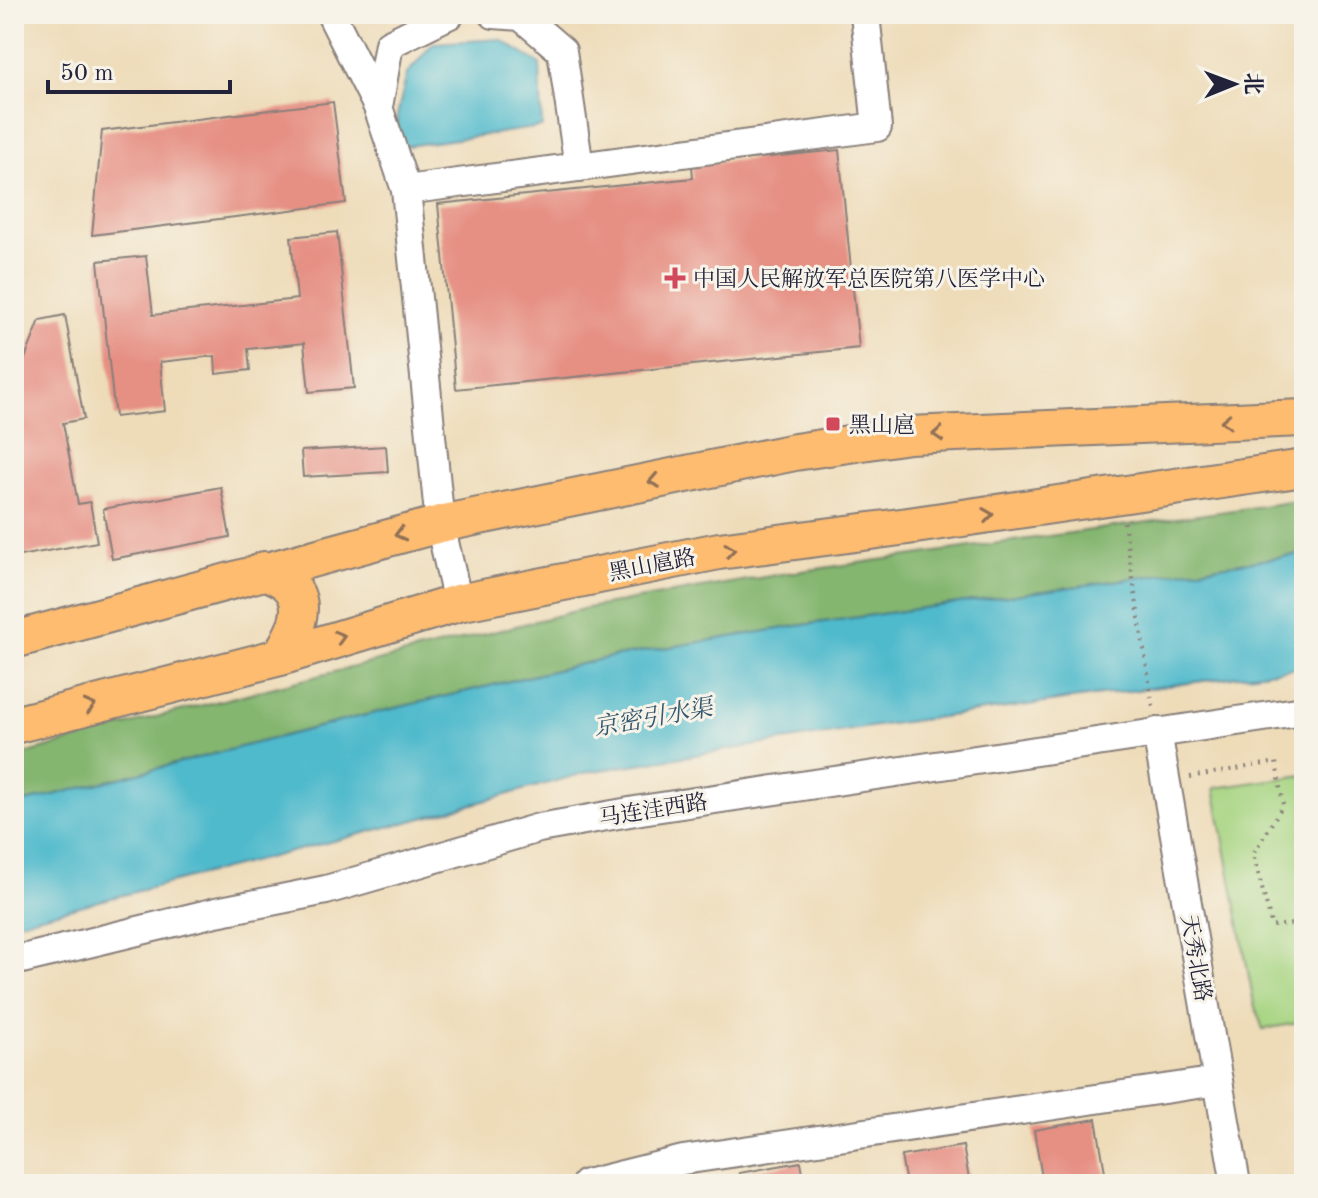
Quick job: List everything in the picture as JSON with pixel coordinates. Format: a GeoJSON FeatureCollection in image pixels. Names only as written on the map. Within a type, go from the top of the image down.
{"type":"FeatureCollection","features":[{"type":"Feature","properties":{"kind":"main road"},"geometry":{"type":"LineString","coordinates":[[14,640],[440,524],[795,452],[909,435],[1304,418]]}},
{"type":"Feature","properties":{"kind":"main road","name":"黑山扈路"},"geometry":{"type":"LineString","coordinates":[[14,725],[280,657],[458,603],[719,551],[1304,468]]}},
{"type":"Feature","properties":{"kind":"main road"},"geometry":{"type":"LineString","coordinates":[[264,570],[288,583],[298,603],[298,627],[280,657]]}},
{"type":"Feature","properties":{"kind":"street"},"geometry":{"type":"LineString","coordinates":[[331,14],[378,107],[406,190],[440,524],[458,603]]}},
{"type":"Feature","properties":{"kind":"street"},"geometry":{"type":"LineString","coordinates":[[378,107],[389,44],[450,14]]}},
{"type":"Feature","properties":{"kind":"street"},"geometry":{"type":"LineString","coordinates":[[494,14],[521,16],[562,51],[579,167]]}},
{"type":"Feature","properties":{"kind":"street"},"geometry":{"type":"LineString","coordinates":[[406,190],[877,127],[865,14]]}},
{"type":"Feature","properties":{"kind":"street","name":"马连洼西路"},"geometry":{"type":"LineString","coordinates":[[14,961],[216,912],[326,890],[539,828],[1304,711]]}},
{"type":"Feature","properties":{"kind":"street","name":"天秀北路"},"geometry":{"type":"LineString","coordinates":[[1157,732],[1236,1184]]}},
{"type":"Feature","properties":{"kind":"street"},"geometry":{"type":"LineString","coordinates":[[586,1184],[683,1160],[1218,1081]]}},
{"type":"Feature","properties":{"kind":"path"},"geometry":{"type":"LineString","coordinates":[[1120,496],[1157,732]]}},
{"type":"Feature","properties":{"kind":"path"},"geometry":{"type":"LineString","coordinates":[[1166,781],[1276,762],[1283,805],[1253,854],[1272,926],[1304,923]]}},
{"type":"Feature","properties":{"kind":"green space"},"geometry":{"type":"Polygon","coordinates":[[[1304,500],[1304,554],[803,625],[611,657],[362,716],[14,805],[14,757],[156,717],[587,608],[788,573],[1304,500]]]}},
{"type":"Feature","properties":{"kind":"green space"},"geometry":{"type":"Polygon","coordinates":[[[1304,775],[1304,1022],[1263,1029],[1254,1004],[1214,788],[1304,775]]]}},
{"type":"Feature","properties":{"kind":"water"},"geometry":{"type":"Polygon","coordinates":[[[500,39],[540,64],[542,127],[399,147],[397,115],[407,74],[433,43],[500,39]]]}},
{"type":"Feature","properties":{"kind":"water","name":"京密引水渠"},"geometry":{"type":"Polygon","coordinates":[[[1304,554],[1304,667],[883,725],[588,772],[423,818],[14,923],[14,805],[362,716],[611,657],[803,625],[1304,554]]]}},
{"type":"Feature","properties":{"kind":"building"},"geometry":{"type":"Polygon","coordinates":[[[333,102],[346,203],[92,235],[102,131],[333,102]]]}},
{"type":"Feature","properties":{"kind":"building"},"geometry":{"type":"Polygon","coordinates":[[[839,150],[859,348],[456,389],[438,204],[693,178],[692,165],[839,150]]]}},
{"type":"Feature","properties":{"kind":"building"},"geometry":{"type":"Polygon","coordinates":[[[337,232],[354,388],[309,392],[304,343],[248,349],[250,370],[216,374],[215,356],[160,362],[165,411],[115,417],[98,261],[146,256],[153,315],[297,299],[291,237],[337,232]]]}},
{"type":"Feature","properties":{"kind":"building"},"geometry":{"type":"Polygon","coordinates":[[[65,315],[84,419],[63,423],[78,504],[90,502],[97,542],[14,557],[14,387],[40,320],[65,315]]]}},
{"type":"Feature","properties":{"kind":"building"},"geometry":{"type":"Polygon","coordinates":[[[386,446],[388,472],[303,477],[301,451],[386,446]]]}},
{"type":"Feature","properties":{"kind":"building"},"geometry":{"type":"Polygon","coordinates":[[[221,487],[230,537],[112,559],[103,509],[221,487]]]}},
{"type":"Feature","properties":{"kind":"building"},"geometry":{"type":"Polygon","coordinates":[[[1096,1119],[1107,1184],[1043,1184],[1034,1130],[1096,1119]]]}},
{"type":"Feature","properties":{"kind":"building"},"geometry":{"type":"Polygon","coordinates":[[[963,1146],[970,1184],[906,1184],[901,1156],[963,1146]]]}},
{"type":"Feature","properties":{"kind":"building"},"geometry":{"type":"Polygon","coordinates":[[[801,1162],[805,1184],[741,1184],[739,1173],[801,1162]]]}},
{"type":"Feature","properties":{"kind":"place","name":"中国人民解放军总医院第八医学中心"},"geometry":{"type":"Point","coordinates":[675,278]}},
{"type":"Feature","properties":{"kind":"place","name":"黑山扈"},"geometry":{"type":"Point","coordinates":[833,424]}}]}
